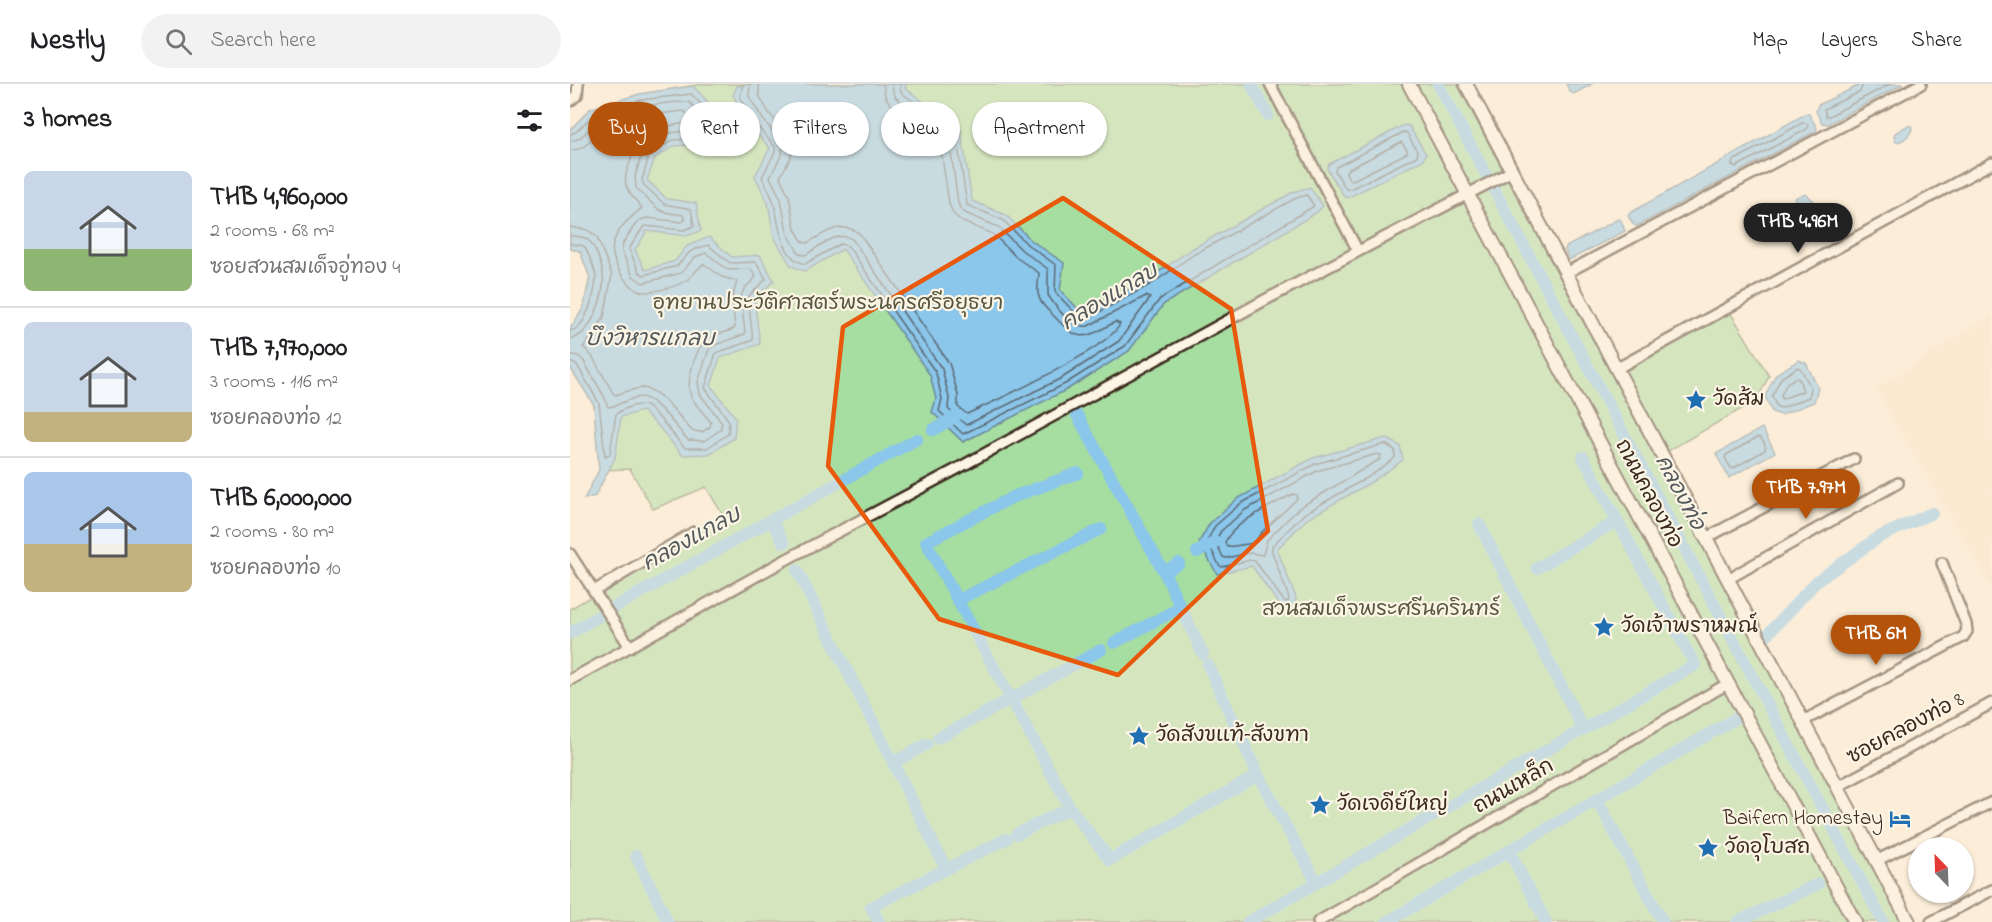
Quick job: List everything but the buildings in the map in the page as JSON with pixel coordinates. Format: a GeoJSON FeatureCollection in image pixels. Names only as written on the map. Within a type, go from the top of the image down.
{"type":"FeatureCollection","features":[{"type":"Feature","properties":{"kind":"street"},"geometry":{"type":"LineString","coordinates":[[570,101],[577,95],[578,84]]}},
{"type":"Feature","properties":{"kind":"street"},"geometry":{"type":"LineString","coordinates":[[1270,84],[1358,251]]}},
{"type":"Feature","properties":{"kind":"street","name":"ถนนคลองท่อ"},"geometry":{"type":"LineString","coordinates":[[1409,84],[1472,192],[1727,684],[1855,922]]}},
{"type":"Feature","properties":{"kind":"street","name":"ถนนคลองท่อ"},"geometry":{"type":"LineString","coordinates":[[1466,84],[1506,174],[1566,273],[1909,922]]}},
{"type":"Feature","properties":{"kind":"street"},"geometry":{"type":"LineString","coordinates":[[1566,273],[1921,84]]}},
{"type":"Feature","properties":{"kind":"street"},"geometry":{"type":"LineString","coordinates":[[1616,369],[1992,163]]}},
{"type":"Feature","properties":{"kind":"street"},"geometry":{"type":"LineString","coordinates":[[570,680],[787,559],[1265,300],[1506,174]]}},
{"type":"Feature","properties":{"kind":"street"},"geometry":{"type":"LineString","coordinates":[[1706,538],[1854,459]]}},
{"type":"Feature","properties":{"kind":"street"},"geometry":{"type":"LineString","coordinates":[[1728,579],[1898,483]]}},
{"type":"Feature","properties":{"kind":"street"},"geometry":{"type":"LineString","coordinates":[[594,591],[694,532]]}},
{"type":"Feature","properties":{"kind":"street"},"geometry":{"type":"LineString","coordinates":[[570,554],[630,647]]}},
{"type":"Feature","properties":{"kind":"street"},"geometry":{"type":"LineString","coordinates":[[1803,721],[1963,636],[1967,631],[1966,624],[1942,563]]}},
{"type":"Feature","properties":{"kind":"street","name":"ถนนเหล็ก"},"geometry":{"type":"LineString","coordinates":[[1318,922],[1727,684]]}},
{"type":"Feature","properties":{"kind":"street","name":"ซอยคลองท่อ 8"},"geometry":{"type":"LineString","coordinates":[[1837,787],[1992,703]]}},
{"type":"Feature","properties":{"kind":"street"},"geometry":{"type":"LineString","coordinates":[[1876,861],[1992,802]]}},
{"type":"Feature","properties":{"kind":"street"},"geometry":{"type":"LineString","coordinates":[[1931,922],[1992,890]]}},
{"type":"Feature","properties":{"kind":"highlighted area"},"geometry":{"type":"Polygon","coordinates":[[[1063,198],[1231,309],[1268,531],[1118,675],[939,619],[828,466],[843,327],[1063,198]]]}},
{"type":"Feature","properties":{"kind":"shaded area"},"geometry":{"type":"Polygon","coordinates":[[[1992,315],[1992,587],[1876,389],[1992,315]]]}},
{"type":"Feature","properties":{"kind":"green space","name":"สวนสมเด็จพระศรีนครินทร์"},"geometry":{"type":"Polygon","coordinates":[[[703,84],[1457,84],[1902,922],[570,922],[570,609],[724,517],[706,487],[653,509],[630,469],[599,470],[594,405],[570,367],[570,329],[583,309],[590,277],[580,251],[570,249],[570,130],[588,111],[588,156],[668,156],[668,102],[613,102],[640,94],[703,84]]]}},
{"type":"Feature","properties":{"kind":"green space"},"geometry":{"type":"Polygon","coordinates":[[[1730,312],[1769,376],[1757,400],[1668,451],[1625,370],[1730,312]]]}},
{"type":"Feature","properties":{"kind":"water"},"geometry":{"type":"Polygon","coordinates":[[[750,84],[907,84],[905,88],[924,102],[881,102],[881,156],[960,156],[961,130],[972,201],[1006,215],[1032,241],[1064,263],[1060,290],[1083,314],[1150,278],[1190,250],[1293,192],[1310,187],[1323,206],[1316,213],[1164,304],[1129,351],[1068,389],[963,442],[932,412],[936,399],[930,375],[843,249],[805,271],[791,266],[774,237],[768,203],[755,176],[770,148],[760,137],[760,102],[737,102],[733,95],[737,86],[750,84]]]}},
{"type":"Feature","properties":{"kind":"water"},"geometry":{"type":"Polygon","coordinates":[[[1566,84],[1592,84],[1574,94],[1570,92],[1566,84]]]}},
{"type":"Feature","properties":{"kind":"water"},"geometry":{"type":"Polygon","coordinates":[[[1862,84],[1903,84],[1828,124],[1822,123],[1816,111],[1818,105],[1862,84]]]}},
{"type":"Feature","properties":{"kind":"water","name":"บึงวิหารแกลบ"},"geometry":{"type":"Polygon","coordinates":[[[693,86],[708,102],[680,102],[680,146],[668,150],[668,102],[613,102],[640,94],[693,86]]]}},
{"type":"Feature","properties":{"kind":"water","name":"บึงวิหารแกลบ"},"geometry":{"type":"Polygon","coordinates":[[[588,111],[588,156],[658,156],[655,158],[647,180],[667,199],[696,203],[701,231],[686,236],[647,231],[635,250],[645,270],[675,261],[687,246],[709,237],[732,257],[760,255],[774,281],[754,298],[760,344],[720,358],[711,386],[736,418],[734,438],[709,454],[682,455],[659,427],[642,411],[621,417],[615,458],[595,496],[584,499],[599,470],[594,405],[570,367],[570,329],[583,309],[590,278],[580,251],[570,249],[570,130],[588,111]]]}},
{"type":"Feature","properties":{"kind":"water"},"geometry":{"type":"Polygon","coordinates":[[[1807,113],[1817,128],[1816,131],[1637,226],[1628,216],[1630,213],[1807,113]]]}},
{"type":"Feature","properties":{"kind":"water"},"geometry":{"type":"Polygon","coordinates":[[[1404,125],[1409,126],[1426,154],[1423,160],[1347,198],[1344,196],[1327,169],[1329,164],[1404,125]]]}},
{"type":"Feature","properties":{"kind":"water"},"geometry":{"type":"Polygon","coordinates":[[[1911,126],[1910,134],[1896,142],[1895,133],[1911,126]]]}},
{"type":"Feature","properties":{"kind":"water"},"geometry":{"type":"Polygon","coordinates":[[[1806,194],[1814,201],[1819,213],[1816,220],[1806,225],[1799,219],[1793,205],[1796,197],[1806,194]]]}},
{"type":"Feature","properties":{"kind":"water"},"geometry":{"type":"Polygon","coordinates":[[[1618,219],[1621,220],[1625,231],[1569,259],[1565,251],[1566,247],[1618,219]]]}},
{"type":"Feature","properties":{"kind":"water"},"geometry":{"type":"Polygon","coordinates":[[[1799,360],[1806,363],[1818,388],[1814,402],[1781,415],[1772,412],[1765,396],[1776,374],[1799,360]]]}},
{"type":"Feature","properties":{"kind":"water"},"geometry":{"type":"Polygon","coordinates":[[[1762,428],[1775,452],[1729,478],[1716,454],[1762,428]]]}},
{"type":"Feature","properties":{"kind":"water"},"geometry":{"type":"Polygon","coordinates":[[[1386,438],[1400,446],[1403,460],[1373,481],[1307,519],[1277,549],[1296,598],[1294,608],[1282,609],[1252,566],[1217,574],[1199,542],[1210,523],[1237,499],[1313,458],[1386,438]]]}},
{"type":"Feature","properties":{"kind":"waterway"},"geometry":{"type":"LineString","coordinates":[[1251,84],[1268,115]]}},
{"type":"Feature","properties":{"kind":"waterway","name":"คลองท่อ"},"geometry":{"type":"LineString","coordinates":[[1438,84],[1883,922]]}},
{"type":"Feature","properties":{"kind":"waterway"},"geometry":{"type":"LineString","coordinates":[[1077,415],[1164,572],[1203,654]]}},
{"type":"Feature","properties":{"kind":"waterway","name":"คลองแกลบ"},"geometry":{"type":"LineString","coordinates":[[933,430],[955,417]]}},
{"type":"Feature","properties":{"kind":"waterway","name":"คลองแกลบ"},"geometry":{"type":"LineString","coordinates":[[613,608],[917,439]]}},
{"type":"Feature","properties":{"kind":"waterway"},"geometry":{"type":"LineString","coordinates":[[1248,922],[1695,665],[1583,457]]}},
{"type":"Feature","properties":{"kind":"waterway"},"geometry":{"type":"LineString","coordinates":[[1078,473],[1013,497],[926,542],[1011,699],[1101,650]]}},
{"type":"Feature","properties":{"kind":"waterway"},"geometry":{"type":"LineString","coordinates":[[1765,637],[1817,581],[1879,537],[1932,513]]}},
{"type":"Feature","properties":{"kind":"waterway"},"geometry":{"type":"LineString","coordinates":[[772,521],[784,543]]}},
{"type":"Feature","properties":{"kind":"waterway"},"geometry":{"type":"LineString","coordinates":[[1537,568],[1617,521]]}},
{"type":"Feature","properties":{"kind":"waterway"},"geometry":{"type":"LineString","coordinates":[[1479,524],[1583,729]]}},
{"type":"Feature","properties":{"kind":"waterway"},"geometry":{"type":"LineString","coordinates":[[958,600],[1101,529]]}},
{"type":"Feature","properties":{"kind":"waterway"},"geometry":{"type":"LineString","coordinates":[[1197,552],[1215,542]]}},
{"type":"Feature","properties":{"kind":"waterway"},"geometry":{"type":"LineString","coordinates":[[1164,572],[1179,563]]}},
{"type":"Feature","properties":{"kind":"waterway"},"geometry":{"type":"LineString","coordinates":[[797,570],[946,869]]}},
{"type":"Feature","properties":{"kind":"waterway"},"geometry":{"type":"LineString","coordinates":[[1114,643],[1181,607]]}},
{"type":"Feature","properties":{"kind":"waterway","name":"คลองแกลบ"},"geometry":{"type":"LineString","coordinates":[[570,633],[599,616]]}},
{"type":"Feature","properties":{"kind":"waterway"},"geometry":{"type":"LineString","coordinates":[[1017,834],[1070,808],[1110,860],[1258,775],[1208,665]]}},
{"type":"Feature","properties":{"kind":"waterway"},"geometry":{"type":"LineString","coordinates":[[938,738],[1011,699],[1070,808]]}},
{"type":"Feature","properties":{"kind":"waterway"},"geometry":{"type":"LineString","coordinates":[[1387,922],[1740,716]]}},
{"type":"Feature","properties":{"kind":"waterway"},"geometry":{"type":"LineString","coordinates":[[893,763],[927,744]]}},
{"type":"Feature","properties":{"kind":"waterway"},"geometry":{"type":"LineString","coordinates":[[1258,775],[1317,883]]}},
{"type":"Feature","properties":{"kind":"waterway"},"geometry":{"type":"LineString","coordinates":[[1597,800],[1663,922]]}},
{"type":"Feature","properties":{"kind":"waterway"},"geometry":{"type":"LineString","coordinates":[[879,922],[871,907],[1006,839]]}},
{"type":"Feature","properties":{"kind":"waterway"},"geometry":{"type":"LineString","coordinates":[[1509,851],[1546,922]]}},
{"type":"Feature","properties":{"kind":"waterway"},"geometry":{"type":"LineString","coordinates":[[636,856],[668,922]]}},
{"type":"Feature","properties":{"kind":"waterway"},"geometry":{"type":"LineString","coordinates":[[1737,922],[1818,884]]}},
{"type":"Feature","properties":{"kind":"place","name":"วัดส้ม"},"geometry":{"type":"Point","coordinates":[1696,400]}},
{"type":"Feature","properties":{"kind":"place","name":"วัดเจ้าพราหมณ์"},"geometry":{"type":"Point","coordinates":[1604,627]}},
{"type":"Feature","properties":{"kind":"place","name":"วัดสังขแท้–สังขทา"},"geometry":{"type":"Point","coordinates":[1139,736]}},
{"type":"Feature","properties":{"kind":"place","name":"วัดเจดีย์ใหญ่"},"geometry":{"type":"Point","coordinates":[1320,805]}},
{"type":"Feature","properties":{"kind":"place","name":"Baifern Homestay"},"geometry":{"type":"Point","coordinates":[1900,819]}},
{"type":"Feature","properties":{"kind":"place","name":"วัดอุโบสถ"},"geometry":{"type":"Point","coordinates":[1708,848]}},
{"type":"Feature","properties":{"kind":"park label","name":"อุทยานประวัติศาสตร์พระนครศรีอยุธยา"},"geometry":{"type":"Point","coordinates":[828,304]}}]}
